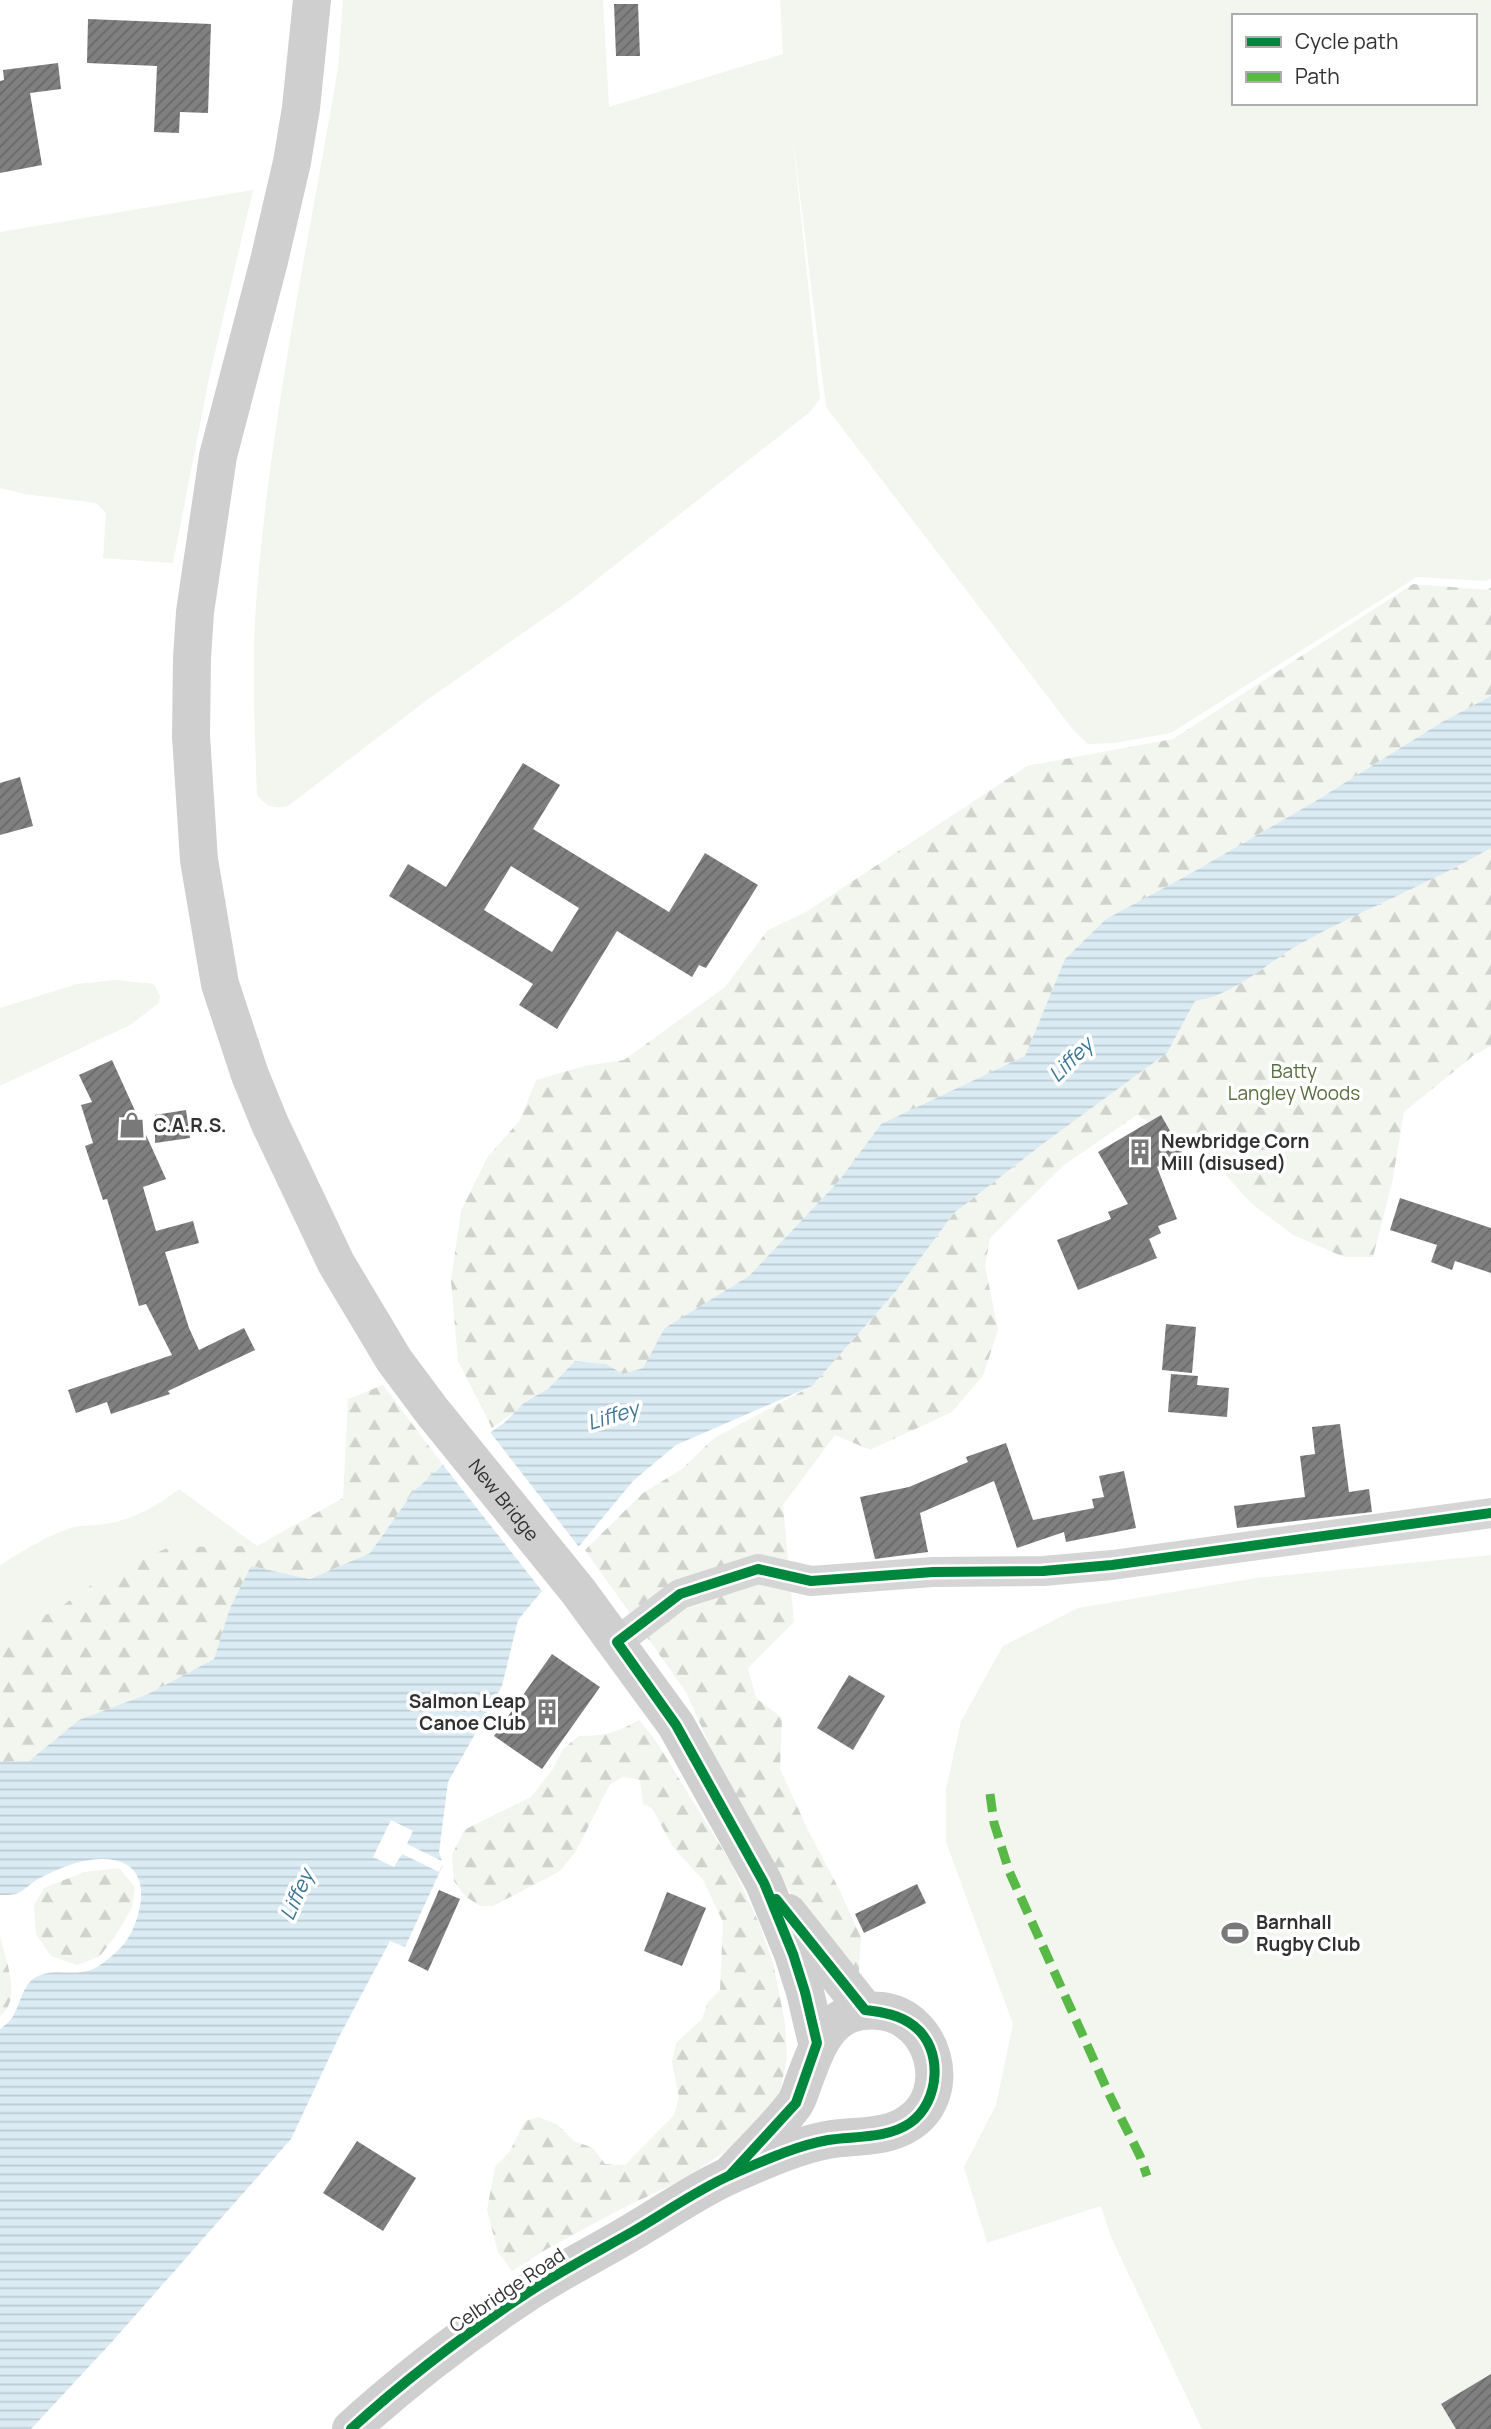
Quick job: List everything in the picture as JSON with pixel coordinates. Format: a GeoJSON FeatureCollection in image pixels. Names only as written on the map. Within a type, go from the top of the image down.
{"type":"FeatureCollection","features":[{"type":"Feature","properties":{"kind":"main road","name":"New Bridge"},"geometry":{"type":"LineString","coordinates":[[312,0],[301,108],[292,162],[218,456],[192,647],[191,736],[199,860],[220,984],[250,1075],[270,1124],[336,1262],[394,1360],[578,1591],[676,1726],[764,1883]]}},
{"type":"Feature","properties":{"kind":"main road"},"geometry":{"type":"LineString","coordinates":[[764,1883],[865,2010]]}},
{"type":"Feature","properties":{"kind":"main road"},"geometry":{"type":"LineString","coordinates":[[764,1883],[797,1966],[814,2052],[811,2084],[821,2107],[839,2125],[872,2135]]}},
{"type":"Feature","properties":{"kind":"main road"},"geometry":{"type":"LineString","coordinates":[[865,2010],[888,2012],[915,2026],[927,2042],[935,2067],[933,2089],[924,2108],[911,2123],[892,2132],[826,2140],[793,2149],[730,2175],[796,2102],[814,2052],[829,2028],[844,2017],[865,2010]]}},
{"type":"Feature","properties":{"kind":"main road","name":"Celbridge Road"},"geometry":{"type":"LineString","coordinates":[[351,2429],[398,2386],[528,2293],[730,2175]]}},
{"type":"Feature","properties":{"kind":"street"},"geometry":{"type":"LineString","coordinates":[[617,1643],[680,1594],[758,1569],[811,1581],[933,1572],[1042,1571],[1124,1563],[1491,1513]]}},
{"type":"Feature","properties":{"kind":"green space"},"geometry":{"type":"Polygon","coordinates":[[[343,0],[603,0],[609,107],[783,54],[780,0],[1491,0],[1491,578],[1487,581],[1417,577],[1171,733],[1114,743],[1088,744],[1074,731],[826,407],[792,131],[820,399],[810,412],[573,598],[427,700],[288,806],[271,806],[257,795],[255,620],[269,481],[289,343],[338,68],[343,0]]]}},
{"type":"Feature","properties":{"kind":"green space"},"geometry":{"type":"Polygon","coordinates":[[[253,190],[209,378],[173,563],[103,558],[106,513],[96,503],[0,488],[0,232],[253,190]]]}},
{"type":"Feature","properties":{"kind":"green space"},"geometry":{"type":"Polygon","coordinates":[[[1413,584],[1488,590],[1491,587],[1491,696],[1442,722],[1314,802],[1188,875],[1106,919],[1065,959],[1025,1056],[881,1124],[838,1182],[749,1276],[666,1328],[643,1369],[623,1374],[606,1364],[575,1361],[549,1388],[492,1428],[458,1361],[451,1281],[461,1211],[487,1158],[520,1120],[536,1080],[585,1066],[624,1060],[725,987],[768,930],[806,912],[1027,766],[1173,739],[1413,584]]]}},
{"type":"Feature","properties":{"kind":"green space","name":"Batty Langley Woods"},"geometry":{"type":"Polygon","coordinates":[[[1491,848],[1491,1046],[1474,1055],[1404,1112],[1392,1183],[1373,1257],[1344,1257],[1293,1235],[1251,1203],[1214,1162],[1137,1115],[1064,1165],[990,1238],[985,1266],[998,1330],[983,1376],[952,1412],[870,1450],[835,1435],[783,1505],[794,1622],[748,1668],[756,1698],[782,1718],[780,1769],[861,1938],[858,1985],[799,1906],[756,1838],[686,1692],[585,1550],[643,1493],[682,1469],[714,1438],[812,1386],[897,1290],[954,1213],[1167,1053],[1195,1001],[1223,993],[1298,945],[1491,848]]]}},
{"type":"Feature","properties":{"kind":"green space"},"geometry":{"type":"Polygon","coordinates":[[[116,980],[154,984],[160,996],[159,1003],[130,1025],[0,1086],[0,1008],[77,984],[116,980]]]}},
{"type":"Feature","properties":{"kind":"green space"},"geometry":{"type":"Polygon","coordinates":[[[383,1385],[443,1465],[414,1491],[370,1553],[310,1579],[251,1566],[230,1608],[214,1659],[148,1694],[80,1720],[29,1761],[0,1762],[0,1627],[52,1613],[97,1581],[169,1547],[257,1546],[343,1498],[348,1399],[383,1385]]]}},
{"type":"Feature","properties":{"kind":"green space"},"geometry":{"type":"Polygon","coordinates":[[[179,1489],[257,1546],[169,1547],[97,1581],[52,1613],[0,1627],[0,1565],[59,1532],[77,1526],[116,1522],[136,1515],[179,1489]]]}},
{"type":"Feature","properties":{"kind":"green space","name":"Barnhall Rugby Club"},"geometry":{"type":"Polygon","coordinates":[[[1491,1555],[1491,2429],[1202,2429],[1111,2237],[1101,2206],[987,2243],[964,2167],[996,2105],[1013,2024],[946,1842],[946,1789],[961,1721],[1003,1646],[1078,1608],[1256,1578],[1491,1555]]]}},
{"type":"Feature","properties":{"kind":"green space"},"geometry":{"type":"Polygon","coordinates":[[[639,1720],[656,1741],[731,1863],[759,1923],[773,1963],[785,2023],[787,2058],[781,2087],[774,2104],[738,2143],[684,2179],[621,2209],[512,2271],[498,2252],[487,2210],[495,2167],[510,2151],[525,2121],[539,2117],[558,2125],[574,2141],[593,2148],[605,2164],[625,2165],[674,2115],[679,2097],[672,2062],[676,2043],[702,2019],[708,2002],[720,1990],[723,1922],[703,1880],[673,1847],[652,1808],[643,1804],[640,1780],[623,1777],[610,1784],[576,1851],[560,1871],[493,1906],[480,1906],[465,1896],[454,1881],[452,1855],[464,1830],[531,1797],[553,1769],[563,1749],[579,1736],[610,1733],[639,1720]]]}},
{"type":"Feature","properties":{"kind":"green space"},"geometry":{"type":"Polygon","coordinates":[[[119,1868],[135,1887],[132,1908],[114,1938],[99,1957],[77,1965],[51,1956],[36,1934],[34,1905],[44,1888],[84,1872],[119,1868]]]}},
{"type":"Feature","properties":{"kind":"green space"},"geometry":{"type":"Polygon","coordinates":[[[0,1936],[11,1989],[7,2009],[0,2016],[0,1936]]]}},
{"type":"Feature","properties":{"kind":"water","name":"Liffey"},"geometry":{"type":"Polygon","coordinates":[[[1491,696],[1491,848],[1298,945],[1223,993],[1195,1001],[1167,1053],[954,1213],[897,1290],[812,1386],[676,1445],[633,1481],[518,1620],[502,1686],[448,1782],[439,1852],[443,1865],[405,1947],[390,1941],[339,2037],[291,2139],[111,2343],[31,2429],[0,2429],[0,2029],[12,2018],[24,1990],[36,1977],[51,1972],[74,1973],[89,1970],[114,1954],[132,1931],[139,1912],[141,1890],[135,1872],[127,1865],[96,1859],[78,1862],[53,1872],[16,1894],[0,1895],[0,1762],[29,1761],[79,1720],[148,1694],[214,1659],[230,1608],[251,1566],[310,1579],[370,1553],[414,1491],[443,1465],[504,1423],[524,1403],[549,1388],[575,1361],[606,1364],[623,1374],[643,1368],[665,1328],[749,1276],[838,1182],[881,1124],[1025,1056],[1065,959],[1106,919],[1188,875],[1314,802],[1442,722],[1491,696]]]}},
{"type":"Feature","properties":{"kind":"pier"},"geometry":{"type":"Polygon","coordinates":[[[490,1432],[579,1547],[542,1591],[443,1465],[490,1432]]]}},
{"type":"Feature","properties":{"kind":"pier"},"geometry":{"type":"Polygon","coordinates":[[[391,1820],[413,1831],[407,1844],[444,1862],[439,1872],[402,1854],[394,1867],[373,1857],[391,1820]]]}},
{"type":"Feature","properties":{"kind":"building"},"geometry":{"type":"Polygon","coordinates":[[[614,4],[638,4],[640,56],[616,56],[614,4]]]}},
{"type":"Feature","properties":{"kind":"building"},"geometry":{"type":"Polygon","coordinates":[[[88,19],[211,24],[208,113],[180,112],[179,133],[154,132],[157,66],[87,63],[88,19]]]}},
{"type":"Feature","properties":{"kind":"building"},"geometry":{"type":"Polygon","coordinates":[[[58,63],[61,89],[30,93],[42,165],[0,173],[0,81],[4,80],[3,70],[58,63]]]}},
{"type":"Feature","properties":{"kind":"building"},"geometry":{"type":"Polygon","coordinates":[[[523,763],[560,785],[533,829],[669,912],[705,853],[758,885],[706,968],[699,965],[692,977],[617,931],[557,1029],[519,1005],[533,984],[389,896],[408,864],[446,887],[523,763]],[[511,866],[484,910],[552,952],[579,908],[511,866]]]}},
{"type":"Feature","properties":{"kind":"building"},"geometry":{"type":"Polygon","coordinates":[[[20,777],[33,826],[0,835],[0,783],[20,777]]]}},
{"type":"Feature","properties":{"kind":"building"},"geometry":{"type":"Polygon","coordinates":[[[112,1060],[166,1179],[143,1187],[156,1231],[193,1221],[199,1243],[165,1252],[189,1328],[199,1350],[244,1328],[255,1350],[168,1391],[170,1394],[111,1414],[107,1402],[76,1413],[68,1390],[172,1355],[146,1304],[139,1306],[107,1199],[103,1200],[85,1146],[93,1143],[81,1105],[92,1102],[79,1075],[112,1060]]]}},
{"type":"Feature","properties":{"kind":"building"},"geometry":{"type":"Polygon","coordinates":[[[186,1110],[190,1138],[155,1143],[155,1115],[186,1110]]]}},
{"type":"Feature","properties":{"kind":"building"},"geometry":{"type":"Polygon","coordinates":[[[1161,1115],[1182,1152],[1157,1167],[1177,1219],[1158,1226],[1161,1233],[1149,1239],[1157,1258],[1078,1290],[1057,1240],[1111,1219],[1108,1212],[1128,1204],[1098,1152],[1161,1115]]]}},
{"type":"Feature","properties":{"kind":"building"},"geometry":{"type":"Polygon","coordinates":[[[1400,1198],[1491,1228],[1491,1273],[1455,1261],[1452,1270],[1431,1262],[1437,1245],[1390,1230],[1400,1198]]]}},
{"type":"Feature","properties":{"kind":"building"},"geometry":{"type":"Polygon","coordinates":[[[1166,1324],[1196,1327],[1192,1373],[1162,1370],[1166,1324]]]}},
{"type":"Feature","properties":{"kind":"building"},"geometry":{"type":"Polygon","coordinates":[[[1171,1374],[1198,1376],[1197,1385],[1229,1388],[1227,1417],[1168,1412],[1171,1374]]]}},
{"type":"Feature","properties":{"kind":"building"},"geometry":{"type":"Polygon","coordinates":[[[1340,1424],[1349,1492],[1369,1489],[1372,1512],[1237,1528],[1234,1506],[1305,1497],[1300,1456],[1315,1454],[1312,1427],[1340,1424]]]}},
{"type":"Feature","properties":{"kind":"building"},"geometry":{"type":"Polygon","coordinates":[[[1006,1443],[1033,1520],[1094,1508],[1092,1499],[1104,1497],[1099,1476],[1124,1471],[1136,1528],[1066,1542],[1064,1532],[1017,1548],[994,1481],[920,1513],[928,1552],[875,1559],[860,1497],[909,1487],[968,1462],[966,1457],[1006,1443]]]}},
{"type":"Feature","properties":{"kind":"building","name":"Salmon Leap Canoe Club"},"geometry":{"type":"Polygon","coordinates":[[[552,1654],[600,1687],[542,1769],[494,1736],[552,1654]]]}},
{"type":"Feature","properties":{"kind":"building"},"geometry":{"type":"Polygon","coordinates":[[[849,1675],[885,1696],[853,1750],[817,1728],[849,1675]]]}},
{"type":"Feature","properties":{"kind":"building"},"geometry":{"type":"Polygon","coordinates":[[[917,1884],[926,1903],[864,1933],[855,1914],[917,1884]]]}},
{"type":"Feature","properties":{"kind":"building"},"geometry":{"type":"Polygon","coordinates":[[[439,1890],[460,1899],[428,1971],[408,1961],[439,1890]]]}},
{"type":"Feature","properties":{"kind":"building"},"geometry":{"type":"Polygon","coordinates":[[[667,1892],[706,1908],[682,1966],[644,1951],[667,1892]]]}},
{"type":"Feature","properties":{"kind":"building"},"geometry":{"type":"Polygon","coordinates":[[[357,2141],[416,2178],[383,2231],[323,2193],[357,2141]]]}},
{"type":"Feature","properties":{"kind":"building"},"geometry":{"type":"Polygon","coordinates":[[[1491,2374],[1491,2429],[1456,2429],[1441,2404],[1491,2374]]]}},
{"type":"Feature","properties":{"kind":"marked path"},"geometry":{"type":"LineString","coordinates":[[990,1794],[994,1823],[1009,1871],[1147,2176]]}},
{"type":"Feature","properties":{"kind":"cycle path"},"geometry":{"type":"LineString","coordinates":[[730,2175],[796,2103],[817,2043],[793,1954],[764,1883],[676,1725],[617,1642],[680,1594],[758,1569],[811,1581],[933,1572],[1043,1571],[1112,1565],[1491,1513]]}},
{"type":"Feature","properties":{"kind":"cycle path"},"geometry":{"type":"LineString","coordinates":[[351,2429],[415,2375],[527,2293],[707,2187],[803,2146],[891,2132],[910,2123],[920,2114],[928,2102],[934,2075],[934,2061],[924,2036],[903,2019],[865,2010],[776,1899]]}},
{"type":"Feature","properties":{"kind":"place","name":"C.A.R.S."},"geometry":{"type":"Point","coordinates":[132,1125]}},
{"type":"Feature","properties":{"kind":"place","name":"Newbridge Corn Mill (disused)"},"geometry":{"type":"Point","coordinates":[1140,1152]}},
{"type":"Feature","properties":{"kind":"place","name":"Salmon Leap Canoe Club"},"geometry":{"type":"Point","coordinates":[547,1712]}},
{"type":"Feature","properties":{"kind":"place","name":"Barnhall Rugby Club"},"geometry":{"type":"Point","coordinates":[1235,1933]}}]}
